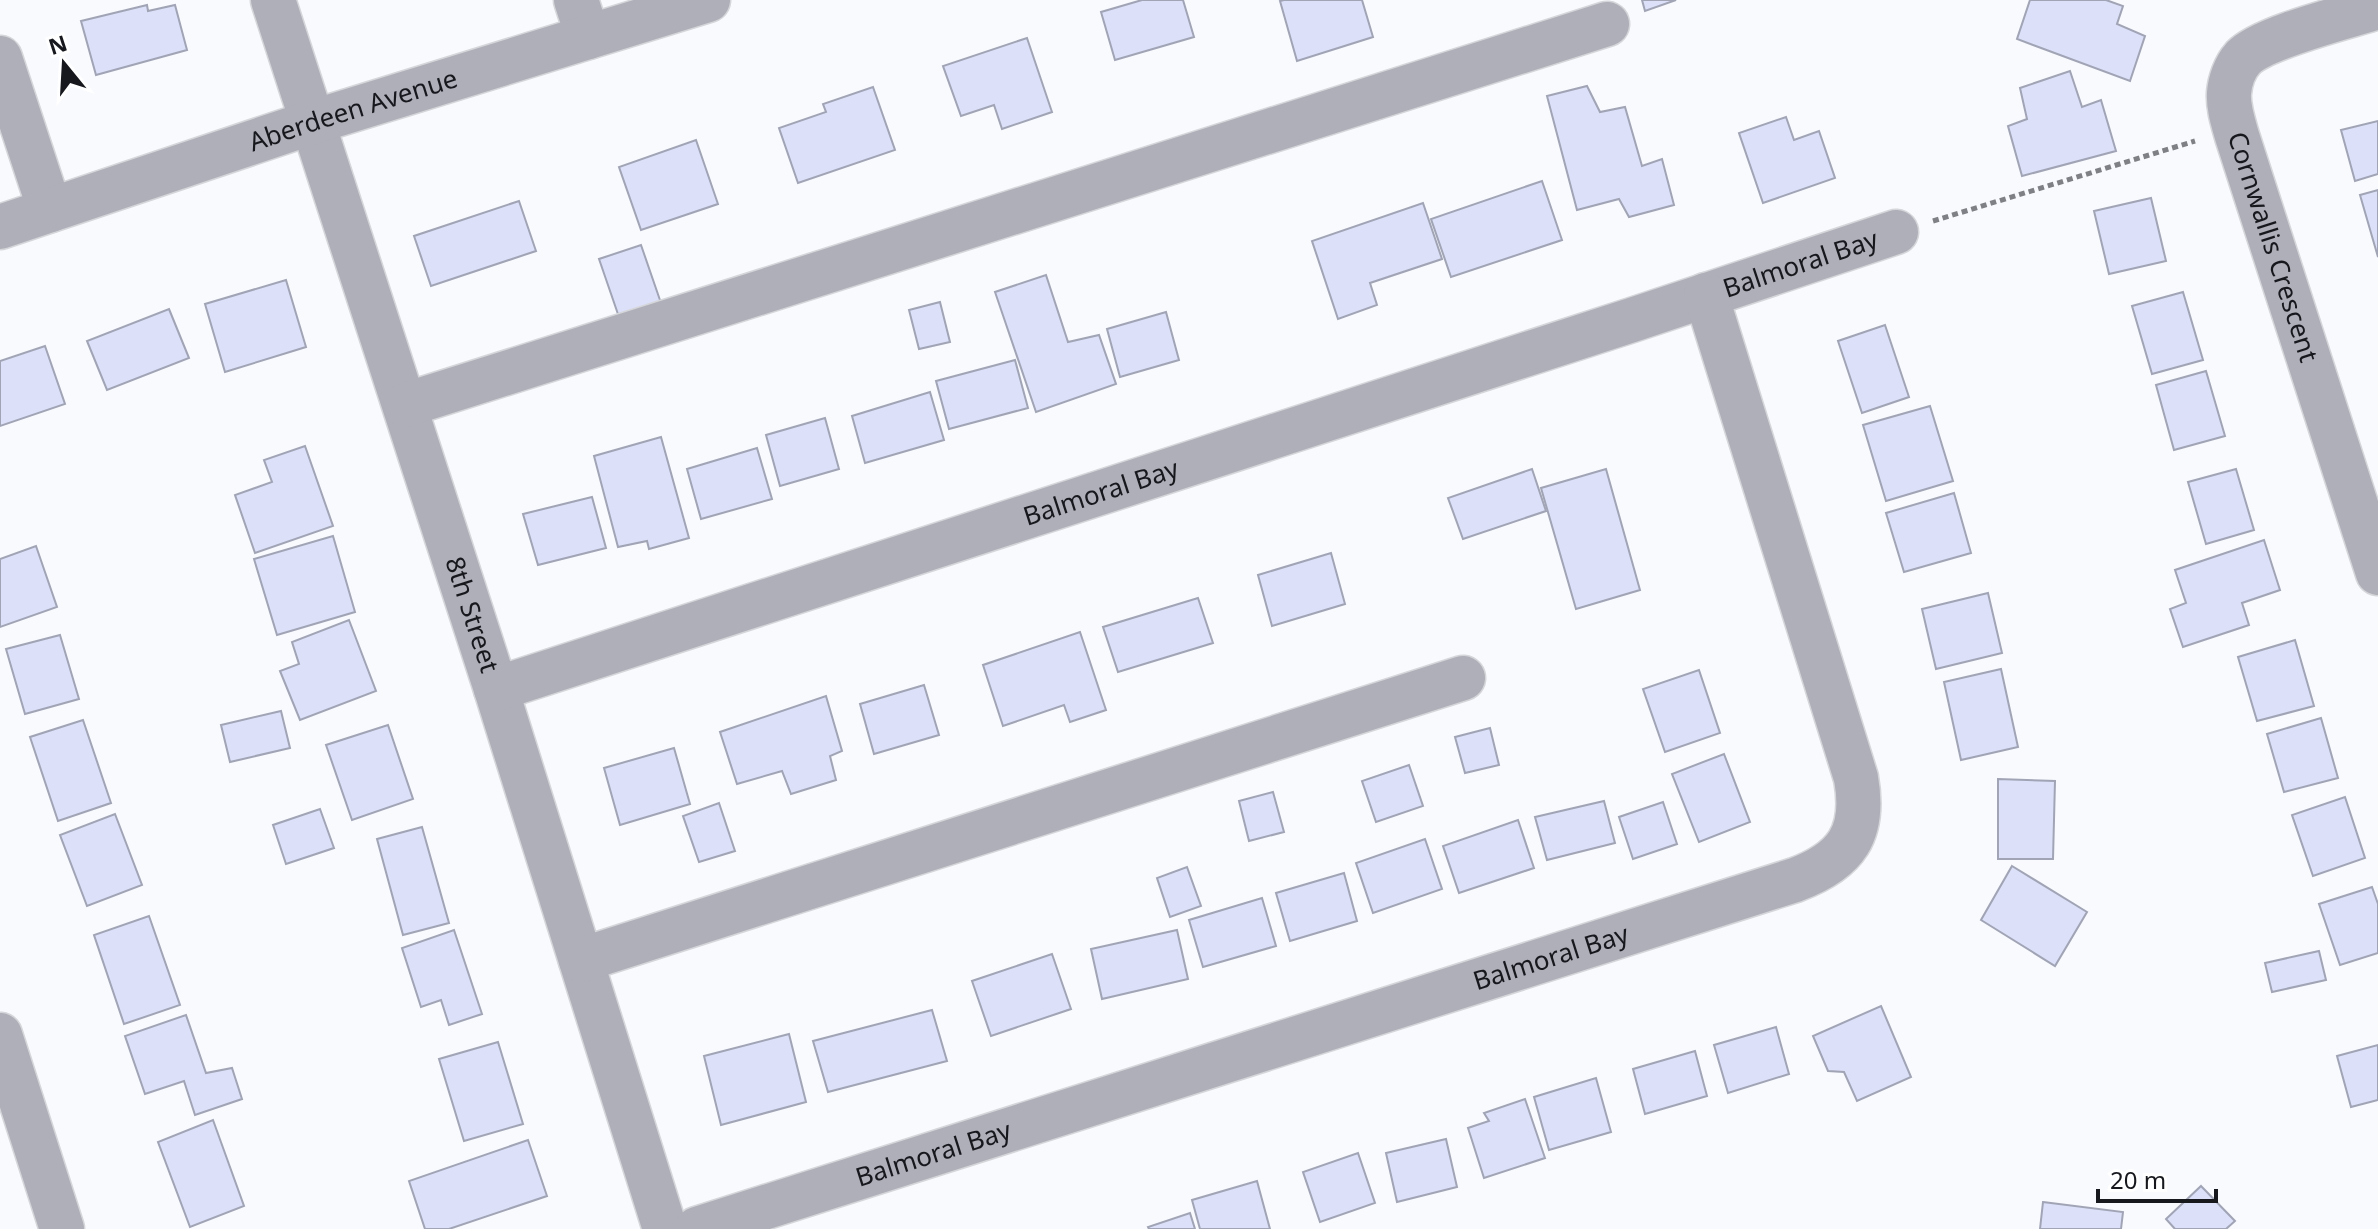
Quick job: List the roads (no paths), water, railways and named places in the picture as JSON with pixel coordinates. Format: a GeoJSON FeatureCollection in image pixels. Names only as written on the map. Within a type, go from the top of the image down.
{"type":"FeatureCollection","features":[{"type":"Feature","properties":{"kind":"street","name":"8th Street"},"geometry":{"type":"LineString","coordinates":[[273,0],[496,689],[665,1229]]}},
{"type":"Feature","properties":{"kind":"street","name":"Aberdeen Avenue"},"geometry":{"type":"LineString","coordinates":[[0,227],[313,122],[582,19],[708,0]]}},
{"type":"Feature","properties":{"kind":"street","name":"Cornwallis Crescent"},"geometry":{"type":"LineString","coordinates":[[2378,7],[2260,46],[2243,59],[2233,74],[2229,94],[2237,136],[2378,573]]}},
{"type":"Feature","properties":{"kind":"street"},"geometry":{"type":"LineString","coordinates":[[405,405],[1607,24]]}},
{"type":"Feature","properties":{"kind":"street"},"geometry":{"type":"LineString","coordinates":[[0,58],[50,210]]}},
{"type":"Feature","properties":{"kind":"street","name":"Balmoral Bay"},"geometry":{"type":"LineString","coordinates":[[496,689],[1891,234]]}},
{"type":"Feature","properties":{"kind":"street","name":"Balmoral Bay"},"geometry":{"type":"LineString","coordinates":[[697,1229],[1795,880],[1816,872],[1832,861],[1853,837],[1857,825],[1856,778],[1706,295]]}},
{"type":"Feature","properties":{"kind":"street"},"geometry":{"type":"LineString","coordinates":[[581,960],[1463,678]]}},
{"type":"Feature","properties":{"kind":"street"},"geometry":{"type":"LineString","coordinates":[[0,1035],[62,1229]]}}]}
